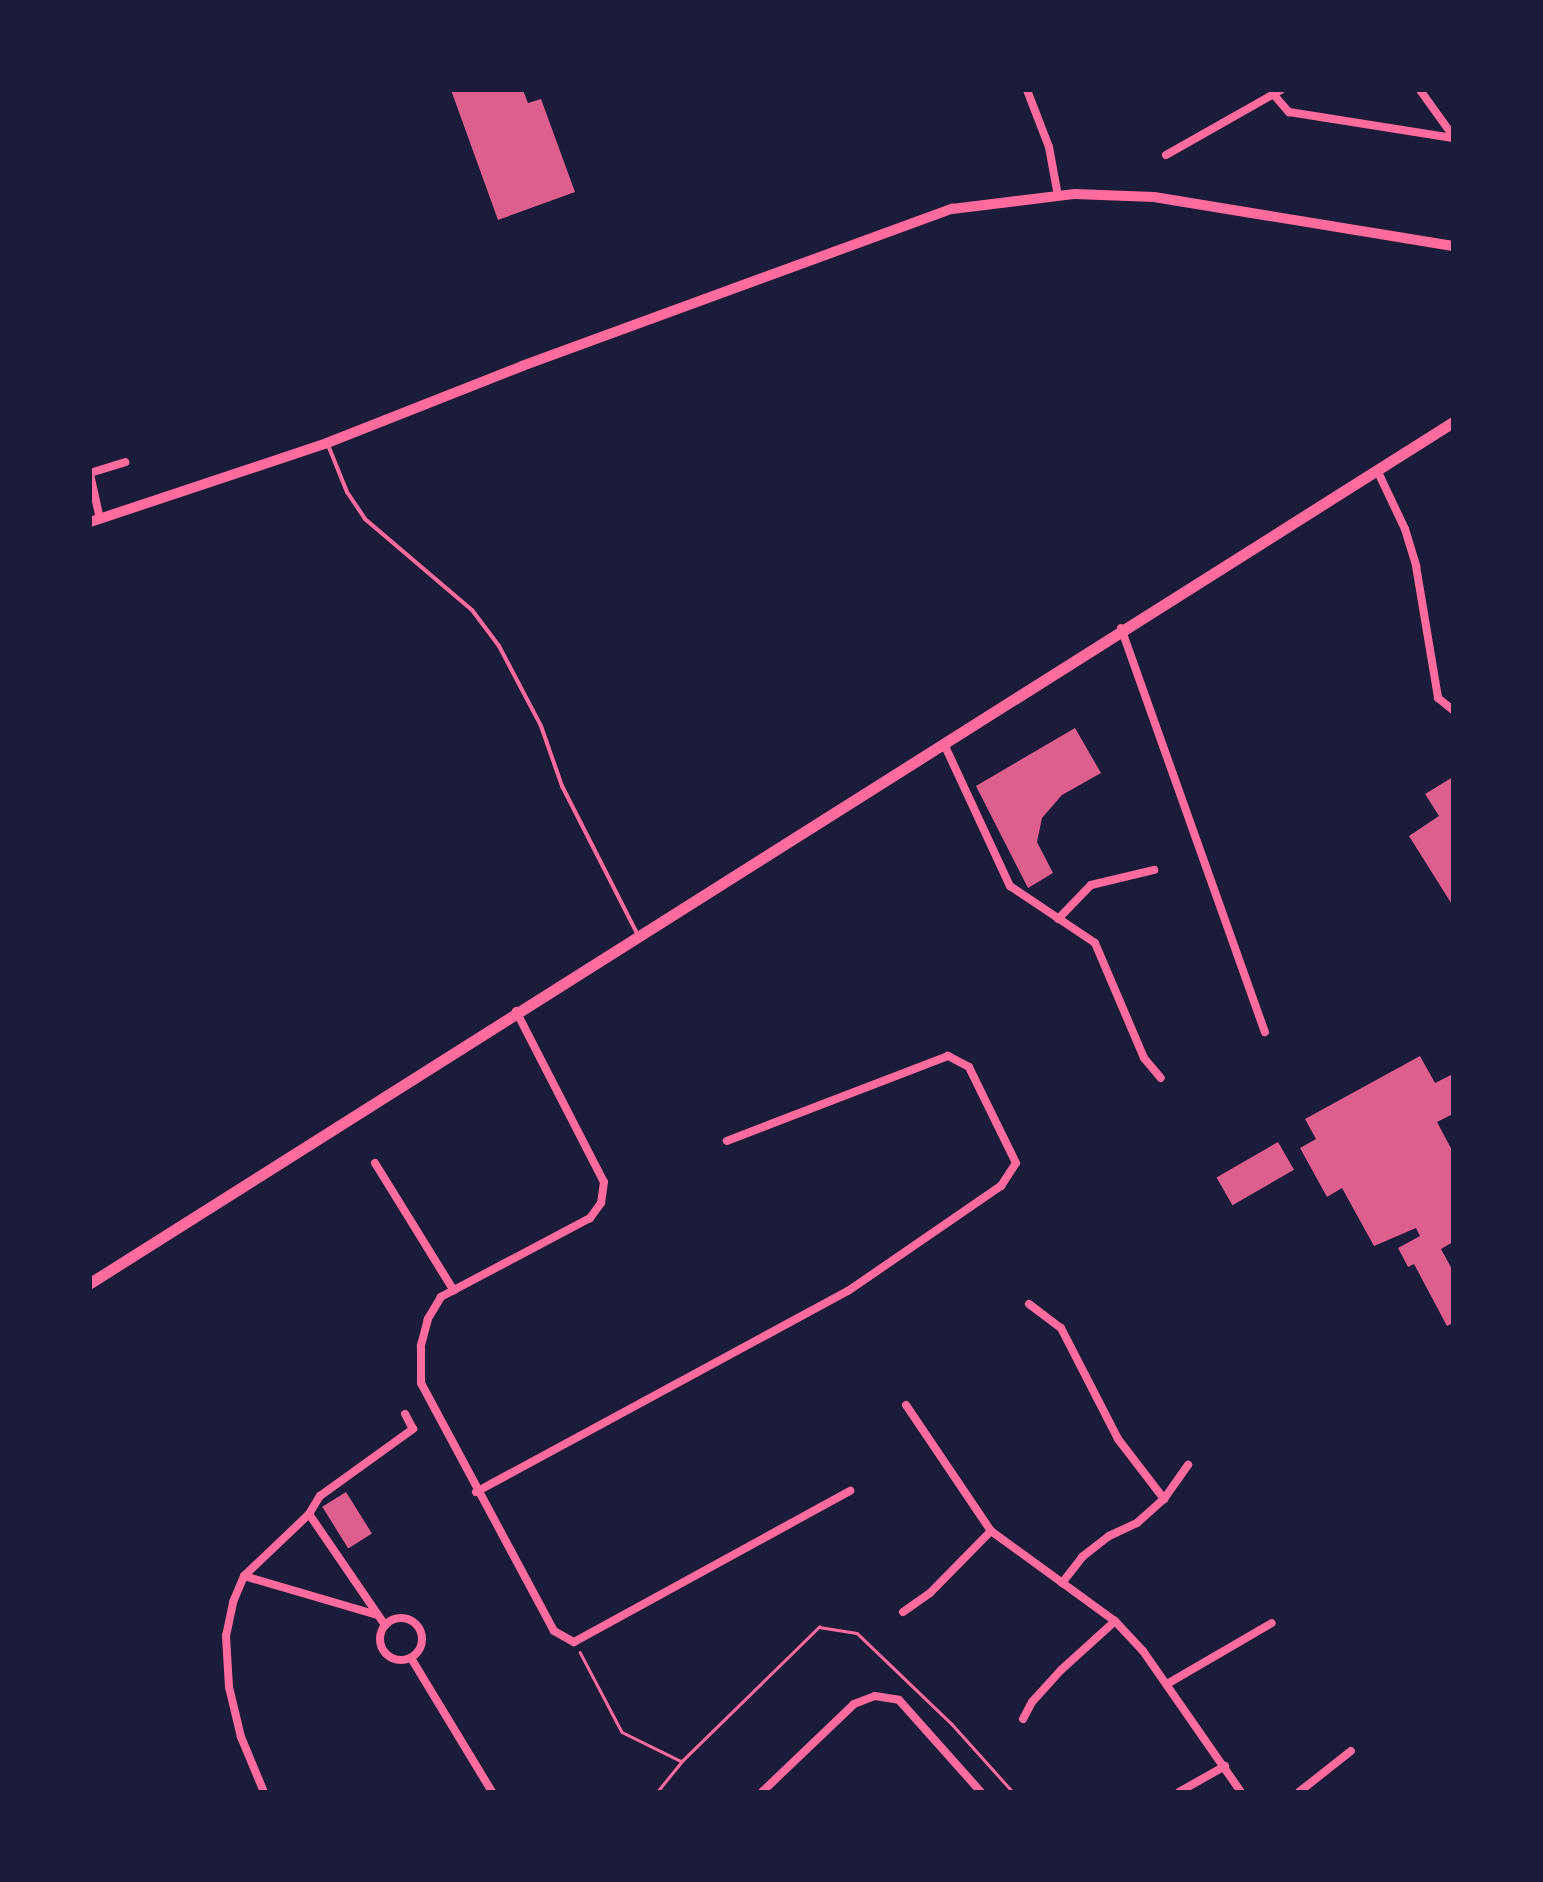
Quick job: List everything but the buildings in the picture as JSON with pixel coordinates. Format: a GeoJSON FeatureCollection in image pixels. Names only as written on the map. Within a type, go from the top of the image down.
{"type":"FeatureCollection","features":[{"type":"Feature","properties":{"kind":"main road"},"geometry":{"type":"LineString","coordinates":[[90,1283],[1453,422]]}},
{"type":"Feature","properties":{"kind":"street"},"geometry":{"type":"LineString","coordinates":[[1027,90],[1049,147],[1058,196]]}},
{"type":"Feature","properties":{"kind":"street"},"geometry":{"type":"LineString","coordinates":[[1420,90],[1453,137]]}},
{"type":"Feature","properties":{"kind":"street"},"geometry":{"type":"LineString","coordinates":[[1166,155],[1278,92],[1289,112],[1453,137]]}},
{"type":"Feature","properties":{"kind":"street"},"geometry":{"type":"LineString","coordinates":[[125,462],[90,473],[95,520],[327,443],[537,360],[952,210],[1058,196],[1154,197],[1453,246]]}},
{"type":"Feature","properties":{"kind":"street"},"geometry":{"type":"LineString","coordinates":[[1378,470],[1405,529],[1416,566],[1438,698],[1453,710]]}},
{"type":"Feature","properties":{"kind":"street"},"geometry":{"type":"LineString","coordinates":[[1122,628],[1265,1032]]}},
{"type":"Feature","properties":{"kind":"street"},"geometry":{"type":"LineString","coordinates":[[944,744],[1010,886],[1095,943],[1144,1058],[1162,1078]]}},
{"type":"Feature","properties":{"kind":"street"},"geometry":{"type":"LineString","coordinates":[[1058,918],[1090,885],[1154,870]]}},
{"type":"Feature","properties":{"kind":"street"},"geometry":{"type":"LineString","coordinates":[[516,1011],[604,1182],[601,1202],[590,1218],[441,1297],[428,1319],[421,1346],[421,1383],[476,1492],[554,1631],[574,1642],[850,1491]]}},
{"type":"Feature","properties":{"kind":"street"},"geometry":{"type":"LineString","coordinates":[[476,1492],[848,1291],[1001,1186],[1015,1170],[1014,1153],[969,1068],[948,1056],[727,1141]]}},
{"type":"Feature","properties":{"kind":"street"},"geometry":{"type":"LineString","coordinates":[[376,1164],[454,1291]]}},
{"type":"Feature","properties":{"kind":"street"},"geometry":{"type":"LineString","coordinates":[[1029,1304],[1061,1328],[1118,1439],[1164,1499]]}},
{"type":"Feature","properties":{"kind":"street"},"geometry":{"type":"LineString","coordinates":[[906,1405],[991,1531],[1115,1621],[1167,1684],[1241,1792]]}},
{"type":"Feature","properties":{"kind":"street"},"geometry":{"type":"LineString","coordinates":[[264,1792],[241,1738],[228,1687],[226,1636],[232,1602],[244,1576],[309,1514],[320,1496],[413,1429],[404,1414]]}},
{"type":"Feature","properties":{"kind":"street"},"geometry":{"type":"LineString","coordinates":[[1062,1583],[1082,1557],[1109,1536],[1137,1523],[1164,1499],[1188,1464]]}},
{"type":"Feature","properties":{"kind":"street"},"geometry":{"type":"LineString","coordinates":[[309,1514],[385,1625]]}},
{"type":"Feature","properties":{"kind":"street"},"geometry":{"type":"LineString","coordinates":[[903,1612],[930,1593],[991,1531]]}},
{"type":"Feature","properties":{"kind":"street"},"geometry":{"type":"LineString","coordinates":[[244,1576],[377,1615]]}},
{"type":"Feature","properties":{"kind":"street"},"geometry":{"type":"LineString","coordinates":[[404,1618],[416,1625],[422,1644],[411,1658],[395,1660],[384,1652],[380,1638],[385,1625],[404,1618]]}},
{"type":"Feature","properties":{"kind":"street"},"geometry":{"type":"LineString","coordinates":[[1023,1719],[1032,1702],[1061,1670],[1115,1621]]}},
{"type":"Feature","properties":{"kind":"street"},"geometry":{"type":"LineString","coordinates":[[1167,1684],[1272,1624]]}},
{"type":"Feature","properties":{"kind":"street"},"geometry":{"type":"LineString","coordinates":[[411,1658],[492,1792]]}},
{"type":"Feature","properties":{"kind":"street"},"geometry":{"type":"LineString","coordinates":[[762,1792],[854,1704],[874,1696],[898,1700],[981,1792]]}},
{"type":"Feature","properties":{"kind":"street"},"geometry":{"type":"LineString","coordinates":[[1298,1792],[1351,1751]]}},
{"type":"Feature","properties":{"kind":"street"},"geometry":{"type":"LineString","coordinates":[[1178,1792],[1225,1766]]}},
{"type":"Feature","properties":{"kind":"lane"},"geometry":{"type":"LineString","coordinates":[[327,443],[347,492],[365,519],[472,610],[500,646],[541,726],[562,786],[638,934]]}},
{"type":"Feature","properties":{"kind":"path"},"geometry":{"type":"LineString","coordinates":[[657,1792],[682,1761],[819,1627],[857,1633],[952,1724],[1013,1792]]}},
{"type":"Feature","properties":{"kind":"path"},"geometry":{"type":"LineString","coordinates":[[574,1642],[622,1732],[682,1761]]}}]}
